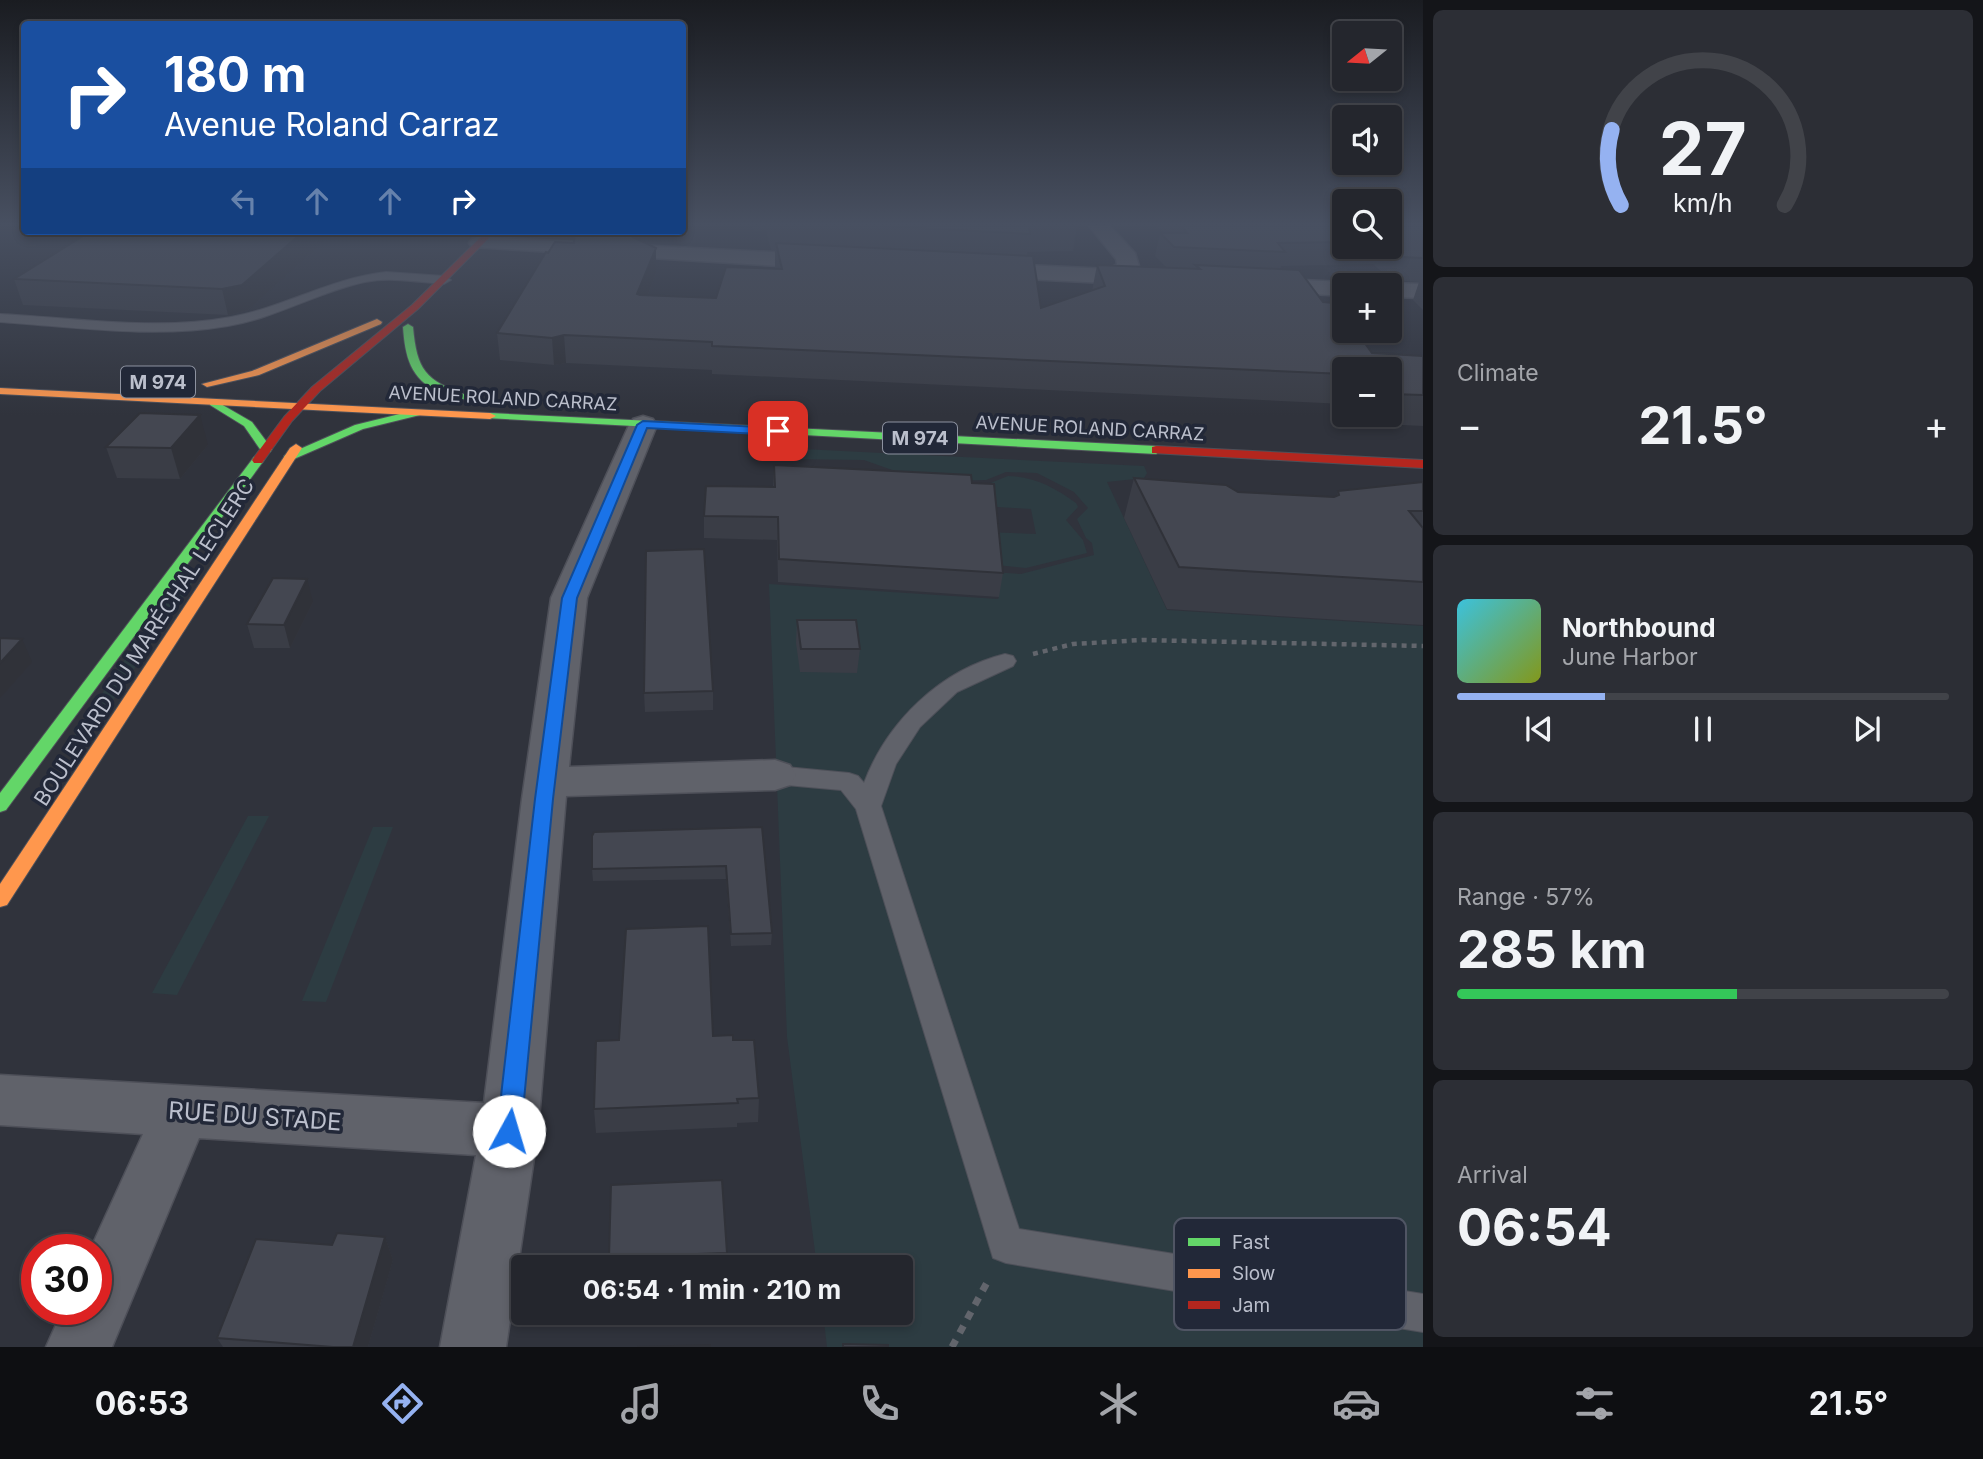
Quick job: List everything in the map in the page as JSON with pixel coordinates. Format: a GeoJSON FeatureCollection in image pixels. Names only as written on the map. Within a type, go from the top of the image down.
{"type":"FeatureCollection","features":[{"type":"Feature","properties":{"kind":"main road","name":"BOULEVARD DU MARÉCHAL LECLERC"},"geometry":{"type":"LineString","coordinates":[[0,806],[298,407],[434,289]]}},
{"type":"Feature","properties":{"kind":"main road"},"geometry":{"type":"LineString","coordinates":[[373,363],[408,327],[415,307]]}},
{"type":"Feature","properties":{"kind":"main road","name":"M 974"},"geometry":{"type":"LineString","coordinates":[[262,387],[200,384],[255,373],[415,307]]}},
{"type":"Feature","properties":{"kind":"main road","name":"AVENUE ROLAND CARRAZ"},"geometry":{"type":"LineString","coordinates":[[408,327],[412,366],[417,376],[439,390],[468,397],[424,395]]}},
{"type":"Feature","properties":{"kind":"main road"},"geometry":{"type":"LineString","coordinates":[[289,388],[316,389]]}},
{"type":"Feature","properties":{"kind":"main road","name":"BOULEVARD DU MARÉCHAL LECLERC"},"geometry":{"type":"LineString","coordinates":[[0,900],[290,456],[316,420],[343,391],[316,389]]}},
{"type":"Feature","properties":{"kind":"main road","name":"AVENUE ROLAND CARRAZ"},"geometry":{"type":"LineString","coordinates":[[0,391],[298,407],[316,420],[416,413],[1423,464]]}},
{"type":"Feature","properties":{"kind":"main road"},"geometry":{"type":"LineString","coordinates":[[214,403],[248,424],[266,449]]}},
{"type":"Feature","properties":{"kind":"main road"},"geometry":{"type":"LineString","coordinates":[[290,456],[359,427],[416,413]]}},
{"type":"Feature","properties":{"kind":"street"},"geometry":{"type":"LineString","coordinates":[[1402,290],[1423,291]]}},
{"type":"Feature","properties":{"kind":"street"},"geometry":{"type":"LineString","coordinates":[[473,1347],[509,1131],[546,782],[569,598],[643,425]]}},
{"type":"Feature","properties":{"kind":"street"},"geometry":{"type":"LineString","coordinates":[[546,782],[775,775]]}},
{"type":"Feature","properties":{"kind":"street","name":"RUE DU STADE"},"geometry":{"type":"LineString","coordinates":[[0,1100],[509,1131]]}},
{"type":"Feature","properties":{"kind":"street"},"geometry":{"type":"LineString","coordinates":[[112,1271],[182,1111]]}},
{"type":"Feature","properties":{"kind":"street"},"geometry":{"type":"LineString","coordinates":[[79,1347],[89,1325]]}},
{"type":"Feature","properties":{"kind":"lane"},"geometry":{"type":"LineString","coordinates":[[0,318],[184,327],[231,321],[283,308],[334,289]]}},
{"type":"Feature","properties":{"kind":"lane"},"geometry":{"type":"LineString","coordinates":[[868,806],[884,763],[912,722],[949,687],[1004,661]]}},
{"type":"Feature","properties":{"kind":"lane"},"geometry":{"type":"LineString","coordinates":[[775,775],[849,782],[868,806],[1006,1245],[1174,1272]]}},
{"type":"Feature","properties":{"kind":"path"},"geometry":{"type":"LineString","coordinates":[[1004,661],[1073,644],[1142,640],[1423,646]]}},
{"type":"Feature","properties":{"kind":"path"},"geometry":{"type":"LineString","coordinates":[[952,1347],[1006,1245]]}},
{"type":"Feature","properties":{"kind":"shaded area"},"geometry":{"type":"Polygon","coordinates":[[[782,448],[1144,466],[1147,473],[1144,478],[1107,482],[1167,610],[1423,626],[1423,1347],[827,1347],[824,1325],[913,1325],[913,1255],[815,1255],[787,1037],[769,584],[998,599],[977,571],[1021,574],[1094,555],[1092,543],[1086,538],[1077,519],[1088,508],[1074,492],[1037,473],[1006,472],[986,480],[947,481],[909,476],[864,460],[788,459],[782,448]]]}},
{"type":"Feature","properties":{"kind":"shaded area"},"geometry":{"type":"Polygon","coordinates":[[[1008,476],[1044,484],[1076,503],[1078,507],[1066,520],[1083,540],[1087,553],[1026,568],[996,565],[984,532],[1036,534],[1031,509],[981,506],[988,484],[1008,476]]]}},
{"type":"Feature","properties":{"kind":"shaded area"},"geometry":{"type":"Polygon","coordinates":[[[198,575],[84,743],[69,743],[181,576],[198,575]]]}},
{"type":"Feature","properties":{"kind":"shaded area"},"geometry":{"type":"Polygon","coordinates":[[[248,816],[269,816],[177,995],[152,993],[248,816]]]}},
{"type":"Feature","properties":{"kind":"shaded area"},"geometry":{"type":"Polygon","coordinates":[[[373,827],[393,827],[326,1002],[302,1001],[373,827]]]}},
{"type":"Feature","properties":{"kind":"building"},"geometry":{"type":"Polygon","coordinates":[[[524,289],[639,289],[637,294],[640,295],[716,298],[719,289],[1038,289],[1041,308],[1097,289],[1313,289],[1323,302],[1332,303],[1332,343],[1365,343],[1372,353],[1423,356],[1423,395],[1402,394],[1402,357],[1332,357],[1332,373],[712,346],[712,342],[564,335],[552,338],[497,333],[524,289]]]}},
{"type":"Feature","properties":{"kind":"building"},"geometry":{"type":"Polygon","coordinates":[[[140,413],[200,415],[171,448],[106,447],[140,413]]]}},
{"type":"Feature","properties":{"kind":"building"},"geometry":{"type":"Polygon","coordinates":[[[774,465],[971,475],[972,483],[994,484],[1003,573],[779,559],[778,517],[704,516],[706,486],[775,487],[774,465]]]}},
{"type":"Feature","properties":{"kind":"building"},"geometry":{"type":"Polygon","coordinates":[[[1134,478],[1226,485],[1238,492],[1334,497],[1339,495],[1338,491],[1423,482],[1423,511],[1409,511],[1423,528],[1423,582],[1179,567],[1134,478]]]}},
{"type":"Feature","properties":{"kind":"building"},"geometry":{"type":"Polygon","coordinates":[[[704,549],[713,691],[644,693],[646,551],[704,549]]]}},
{"type":"Feature","properties":{"kind":"building"},"geometry":{"type":"Polygon","coordinates":[[[273,578],[307,579],[284,625],[247,624],[273,578]]]}},
{"type":"Feature","properties":{"kind":"building"},"geometry":{"type":"Polygon","coordinates":[[[797,620],[856,620],[860,649],[801,649],[797,620]]]}},
{"type":"Feature","properties":{"kind":"building"},"geometry":{"type":"Polygon","coordinates":[[[0,638],[22,639],[0,663],[0,638]]]}},
{"type":"Feature","properties":{"kind":"building"},"geometry":{"type":"Polygon","coordinates":[[[762,827],[772,933],[731,934],[726,866],[592,869],[594,832],[762,827]]]}},
{"type":"Feature","properties":{"kind":"building"},"geometry":{"type":"Polygon","coordinates":[[[708,926],[713,1036],[733,1035],[733,1040],[754,1040],[759,1098],[737,1099],[738,1103],[594,1109],[596,1041],[619,1040],[626,929],[708,926]]]}},
{"type":"Feature","properties":{"kind":"building"},"geometry":{"type":"Polygon","coordinates":[[[722,1180],[727,1253],[609,1255],[611,1185],[722,1180]]]}},
{"type":"Feature","properties":{"kind":"building"},"geometry":{"type":"Polygon","coordinates":[[[337,1233],[385,1237],[353,1347],[217,1338],[256,1239],[332,1245],[337,1233]]]}},
{"type":"Feature","properties":{"kind":"building"},"geometry":{"type":"Polygon","coordinates":[[[843,1344],[888,1345],[888,1347],[843,1347],[843,1344]]]}},
{"type":"Feature","properties":{"kind":"building"},"geometry":{"type":"Polygon","coordinates":[[[710,1345],[710,1347],[637,1347],[710,1345]]]}},
{"type":"Feature","properties":{"kind":"traffic: fast"},"geometry":{"type":"LineString","coordinates":[[408,327],[412,355],[420,374],[435,386],[462,397]]}},
{"type":"Feature","properties":{"kind":"traffic: fast"},"geometry":{"type":"LineString","coordinates":[[214,403],[248,424],[266,449]]}},
{"type":"Feature","properties":{"kind":"traffic: fast"},"geometry":{"type":"LineString","coordinates":[[290,456],[359,427],[416,413]]}},
{"type":"Feature","properties":{"kind":"traffic: fast"},"geometry":{"type":"LineString","coordinates":[[490,416],[1156,450]]}},
{"type":"Feature","properties":{"kind":"traffic: fast"},"geometry":{"type":"LineString","coordinates":[[0,806],[258,460]]}},
{"type":"Feature","properties":{"kind":"traffic: slow"},"geometry":{"type":"LineString","coordinates":[[207,384],[255,373],[377,322]]}},
{"type":"Feature","properties":{"kind":"traffic: slow"},"geometry":{"type":"LineString","coordinates":[[0,391],[490,416]]}},
{"type":"Feature","properties":{"kind":"traffic: slow"},"geometry":{"type":"LineString","coordinates":[[0,900],[296,448]]}},
{"type":"Feature","properties":{"kind":"traffic: jam"},"geometry":{"type":"LineString","coordinates":[[258,460],[288,419],[316,389],[433,289]]}},
{"type":"Feature","properties":{"kind":"traffic: jam"},"geometry":{"type":"LineString","coordinates":[[1156,450],[1423,464]]}},
{"type":"Feature","properties":{"kind":"route"},"geometry":{"type":"LineString","coordinates":[[509,1131],[544,799],[569,598],[643,425],[778,431]]}}]}
